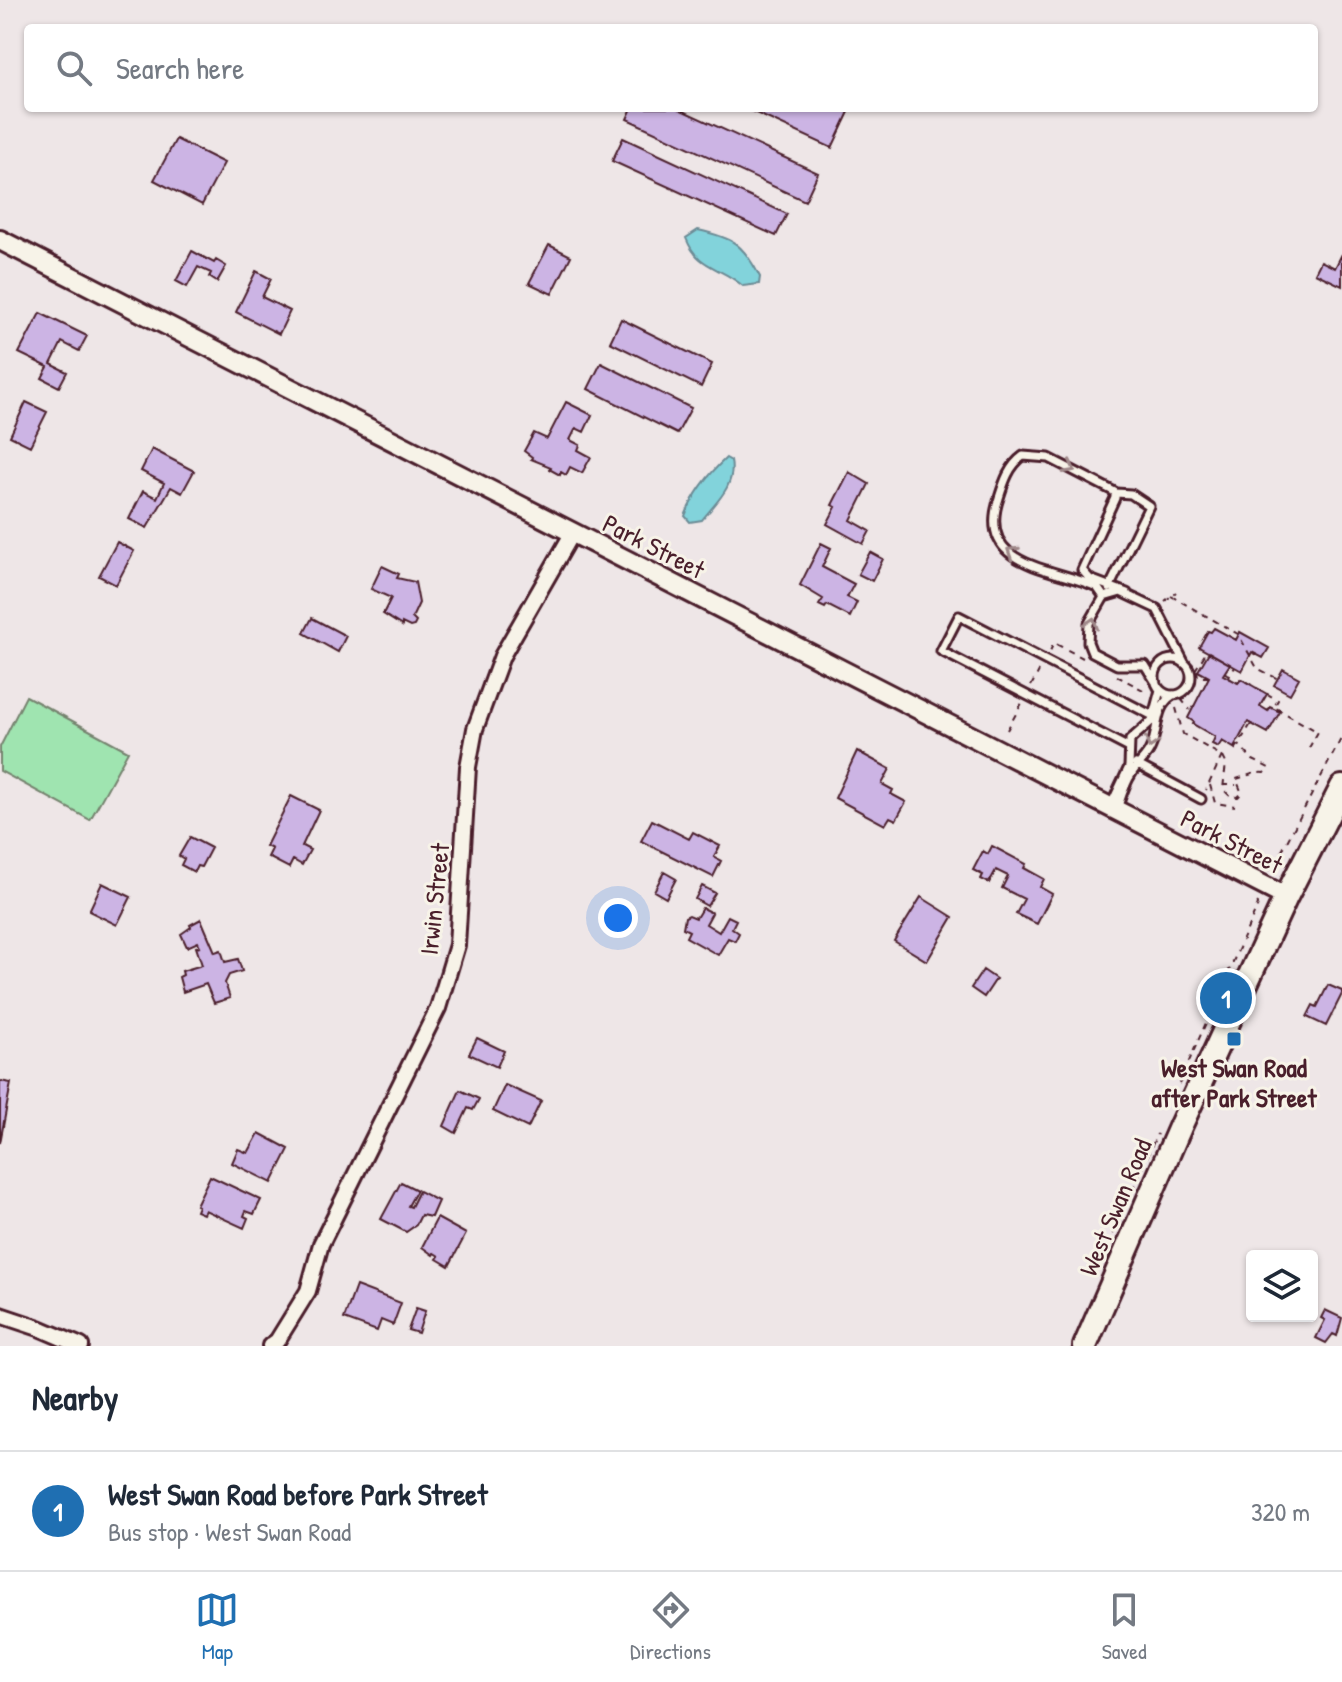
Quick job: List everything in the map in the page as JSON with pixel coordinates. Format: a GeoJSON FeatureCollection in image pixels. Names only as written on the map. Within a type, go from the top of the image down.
{"type":"FeatureCollection","features":[{"type":"Feature","properties":{"kind":"main road","name":"West Swan Road"},"geometry":{"type":"LineString","coordinates":[[1085,1346],[1180,1127],[1286,897],[1342,787]]}},
{"type":"Feature","properties":{"kind":"street","name":"Park Street"},"geometry":{"type":"LineString","coordinates":[[0,240],[1286,897]]}},
{"type":"Feature","properties":{"kind":"street","name":"Irwin Street"},"geometry":{"type":"LineString","coordinates":[[270,1346],[277,1341],[308,1291],[321,1244],[438,1008],[457,945],[468,767],[475,729],[502,656],[572,534]]}},
{"type":"Feature","properties":{"kind":"street"},"geometry":{"type":"LineString","coordinates":[[0,1315],[81,1346]]}},
{"type":"Feature","properties":{"kind":"lane"},"geometry":{"type":"LineString","coordinates":[[1104,597],[1093,585],[1058,576],[1003,549],[994,531],[996,506],[1016,461],[1029,455],[1049,458],[1116,493],[1131,494],[1148,504],[1149,510],[1110,586],[1104,597],[1089,623],[1088,642],[1092,652],[1117,665],[1145,665],[1160,690],[1153,744],[1145,758],[1134,763],[1113,809]]}},
{"type":"Feature","properties":{"kind":"lane"},"geometry":{"type":"LineString","coordinates":[[1116,493],[1082,570],[1085,576],[1153,607],[1164,618],[1191,668],[1189,687],[1178,697],[1167,699],[1155,718],[1133,736],[1129,748],[1134,763],[1201,799]]}},
{"type":"Feature","properties":{"kind":"lane"},"geometry":{"type":"LineString","coordinates":[[1104,597],[1127,593]]}},
{"type":"Feature","properties":{"kind":"lane"},"geometry":{"type":"LineString","coordinates":[[1129,748],[941,651],[959,616],[1155,718]]}},
{"type":"Feature","properties":{"kind":"lane"},"geometry":{"type":"LineString","coordinates":[[1155,681],[1155,673],[1162,662],[1174,659],[1191,668]]}},
{"type":"Feature","properties":{"kind":"lane"},"geometry":{"type":"LineString","coordinates":[[1160,690],[1178,697]]}},
{"type":"Feature","properties":{"kind":"path"},"geometry":{"type":"LineString","coordinates":[[1153,607],[1176,592]]}},
{"type":"Feature","properties":{"kind":"path"},"geometry":{"type":"LineString","coordinates":[[1171,596],[1238,634],[1257,668],[1278,679]]}},
{"type":"Feature","properties":{"kind":"path"},"geometry":{"type":"LineString","coordinates":[[1207,651],[1191,668],[1198,677],[1209,677]]}},
{"type":"Feature","properties":{"kind":"path"},"geometry":{"type":"LineString","coordinates":[[1230,675],[1235,667]]}},
{"type":"Feature","properties":{"kind":"path"},"geometry":{"type":"LineString","coordinates":[[1225,673],[1238,683],[1241,679],[1278,700],[1274,707],[1318,732],[1306,753]]}},
{"type":"Feature","properties":{"kind":"path"},"geometry":{"type":"LineString","coordinates":[[1190,693],[1178,697],[1190,710]]}},
{"type":"Feature","properties":{"kind":"path"},"geometry":{"type":"LineString","coordinates":[[1235,750],[1251,724]]}},
{"type":"Feature","properties":{"kind":"path"},"geometry":{"type":"LineString","coordinates":[[1176,1092],[1258,905],[1255,897],[1266,870],[1273,868],[1342,737]]}},
{"type":"Feature","properties":{"kind":"path"},"geometry":{"type":"LineString","coordinates":[[1211,750],[1214,745]]}},
{"type":"Feature","properties":{"kind":"path"},"geometry":{"type":"LineString","coordinates":[[1222,756],[1226,763],[1222,786],[1227,794],[1235,797],[1242,793],[1237,778],[1264,773],[1269,769],[1266,764],[1253,760],[1239,745]]}},
{"type":"Feature","properties":{"kind":"path"},"geometry":{"type":"LineString","coordinates":[[1209,784],[1215,803],[1235,806]]}},
{"type":"Feature","properties":{"kind":"path"},"geometry":{"type":"LineString","coordinates":[[1222,786],[1237,785]]}},
{"type":"Feature","properties":{"kind":"path"},"geometry":{"type":"LineString","coordinates":[[1106,1251],[1158,1132]]}},
{"type":"Feature","properties":{"kind":"green space"},"geometry":{"type":"Polygon","coordinates":[[[26,696],[128,751],[90,820],[0,771],[0,747],[26,696]]]}},
{"type":"Feature","properties":{"kind":"water"},"geometry":{"type":"Polygon","coordinates":[[[698,230],[736,244],[754,266],[760,277],[759,284],[743,286],[703,262],[686,238],[698,230]]]}},
{"type":"Feature","properties":{"kind":"water"},"geometry":{"type":"Polygon","coordinates":[[[726,458],[731,461],[732,470],[728,486],[702,520],[690,522],[685,516],[693,500],[707,478],[726,458]]]}},
{"type":"Feature","properties":{"kind":"building"},"geometry":{"type":"Polygon","coordinates":[[[630,112],[686,112],[818,173],[805,201],[627,119],[630,112]]]}},
{"type":"Feature","properties":{"kind":"building"},"geometry":{"type":"Polygon","coordinates":[[[754,112],[849,112],[832,148],[754,112]]]}},
{"type":"Feature","properties":{"kind":"building"},"geometry":{"type":"Polygon","coordinates":[[[623,138],[787,214],[776,236],[612,161],[623,138]]]}},
{"type":"Feature","properties":{"kind":"building"},"geometry":{"type":"Polygon","coordinates":[[[176,139],[224,163],[202,205],[154,180],[176,139]]]}},
{"type":"Feature","properties":{"kind":"building"},"geometry":{"type":"Polygon","coordinates":[[[549,245],[571,256],[552,294],[529,283],[549,245]]]}},
{"type":"Feature","properties":{"kind":"building"},"geometry":{"type":"Polygon","coordinates":[[[192,251],[226,266],[217,282],[209,277],[211,273],[198,267],[187,287],[176,281],[192,251]]]}},
{"type":"Feature","properties":{"kind":"building"},"geometry":{"type":"Polygon","coordinates":[[[1342,254],[1342,286],[1315,273],[1321,261],[1335,268],[1342,254]]]}},
{"type":"Feature","properties":{"kind":"building"},"geometry":{"type":"Polygon","coordinates":[[[256,271],[271,279],[262,297],[290,311],[279,334],[236,312],[256,271]]]}},
{"type":"Feature","properties":{"kind":"building"},"geometry":{"type":"Polygon","coordinates":[[[40,313],[87,336],[79,351],[62,342],[51,364],[67,372],[59,387],[42,378],[48,367],[19,353],[40,313]]]}},
{"type":"Feature","properties":{"kind":"building"},"geometry":{"type":"Polygon","coordinates":[[[621,319],[712,364],[701,387],[610,342],[621,319]]]}},
{"type":"Feature","properties":{"kind":"building"},"geometry":{"type":"Polygon","coordinates":[[[601,363],[691,408],[677,434],[588,389],[601,363]]]}},
{"type":"Feature","properties":{"kind":"building"},"geometry":{"type":"Polygon","coordinates":[[[26,402],[47,412],[30,446],[10,436],[26,402]]]}},
{"type":"Feature","properties":{"kind":"building"},"geometry":{"type":"Polygon","coordinates":[[[566,402],[592,415],[584,432],[576,428],[570,440],[580,445],[578,450],[591,457],[582,473],[570,467],[566,475],[561,472],[560,475],[549,469],[551,467],[531,459],[524,451],[534,433],[547,439],[566,402]]]}},
{"type":"Feature","properties":{"kind":"building"},"geometry":{"type":"Polygon","coordinates":[[[152,449],[194,471],[182,493],[171,487],[147,528],[129,519],[143,491],[157,498],[164,483],[141,471],[152,449]]]}},
{"type":"Feature","properties":{"kind":"building"},"geometry":{"type":"Polygon","coordinates":[[[849,472],[869,484],[851,520],[870,531],[863,544],[827,524],[836,507],[832,505],[849,472]]]}},
{"type":"Feature","properties":{"kind":"building"},"geometry":{"type":"Polygon","coordinates":[[[117,542],[134,551],[116,585],[99,576],[117,542]]]}},
{"type":"Feature","properties":{"kind":"building"},"geometry":{"type":"Polygon","coordinates":[[[821,543],[831,548],[822,567],[854,584],[847,597],[857,602],[850,617],[827,605],[825,608],[819,605],[823,599],[800,585],[821,543]]]}},
{"type":"Feature","properties":{"kind":"building"},"geometry":{"type":"Polygon","coordinates":[[[870,552],[883,559],[872,581],[858,574],[870,552]]]}},
{"type":"Feature","properties":{"kind":"building"},"geometry":{"type":"Polygon","coordinates":[[[382,566],[399,574],[397,578],[415,582],[419,603],[412,618],[416,622],[414,626],[402,623],[402,626],[383,614],[391,598],[371,589],[382,566]]]}},
{"type":"Feature","properties":{"kind":"building"},"geometry":{"type":"Polygon","coordinates":[[[312,618],[346,636],[338,652],[304,633],[312,618]]]}},
{"type":"Feature","properties":{"kind":"building"},"geometry":{"type":"Polygon","coordinates":[[[1214,628],[1236,640],[1240,632],[1269,648],[1263,658],[1252,652],[1242,671],[1199,647],[1208,631],[1214,628]]]}},
{"type":"Feature","properties":{"kind":"building"},"geometry":{"type":"Polygon","coordinates":[[[1209,652],[1230,664],[1223,675],[1238,683],[1241,679],[1267,694],[1260,706],[1268,711],[1270,707],[1280,712],[1268,733],[1248,722],[1234,748],[1222,741],[1218,747],[1212,744],[1215,737],[1188,718],[1209,677],[1198,671],[1209,652]]]}},
{"type":"Feature","properties":{"kind":"building"},"geometry":{"type":"Polygon","coordinates":[[[1283,669],[1299,678],[1290,694],[1274,685],[1283,669]]]}},
{"type":"Feature","properties":{"kind":"building"},"geometry":{"type":"Polygon","coordinates":[[[857,751],[890,769],[882,784],[893,790],[891,794],[906,802],[896,820],[890,817],[885,825],[835,798],[857,751]]]}},
{"type":"Feature","properties":{"kind":"building"},"geometry":{"type":"Polygon","coordinates":[[[291,796],[319,810],[302,846],[310,850],[302,865],[293,860],[289,868],[268,857],[272,849],[266,846],[291,796]]]}},
{"type":"Feature","properties":{"kind":"building"},"geometry":{"type":"Polygon","coordinates":[[[652,820],[689,839],[693,832],[720,846],[714,857],[721,861],[713,877],[641,841],[652,820]]]}},
{"type":"Feature","properties":{"kind":"building"},"geometry":{"type":"Polygon","coordinates":[[[190,837],[211,848],[201,867],[197,866],[194,872],[181,865],[184,859],[179,856],[190,837]]]}},
{"type":"Feature","properties":{"kind":"building"},"geometry":{"type":"Polygon","coordinates":[[[992,846],[1026,864],[1024,868],[1044,879],[1040,887],[1052,894],[1037,924],[1016,914],[1024,899],[1002,888],[1008,876],[996,870],[989,883],[981,879],[983,875],[973,870],[983,851],[988,854],[992,846]]]}},
{"type":"Feature","properties":{"kind":"building"},"geometry":{"type":"Polygon","coordinates":[[[664,872],[676,879],[666,898],[654,891],[664,872]]]}},
{"type":"Feature","properties":{"kind":"building"},"geometry":{"type":"Polygon","coordinates":[[[102,883],[131,897],[117,925],[89,911],[102,883]]]}},
{"type":"Feature","properties":{"kind":"building"},"geometry":{"type":"Polygon","coordinates":[[[702,886],[715,893],[707,906],[695,899],[702,886]]]}},
{"type":"Feature","properties":{"kind":"building"},"geometry":{"type":"Polygon","coordinates":[[[921,897],[953,917],[927,961],[894,941],[921,897]]]}},
{"type":"Feature","properties":{"kind":"building"},"geometry":{"type":"Polygon","coordinates":[[[702,908],[712,913],[706,924],[719,932],[728,916],[736,920],[732,928],[739,933],[735,941],[728,938],[718,955],[686,937],[689,931],[683,928],[685,917],[696,918],[702,908]]]}},
{"type":"Feature","properties":{"kind":"building"},"geometry":{"type":"Polygon","coordinates":[[[201,919],[215,952],[221,950],[225,962],[238,959],[242,971],[229,975],[225,983],[230,998],[214,1003],[206,984],[183,992],[179,977],[183,975],[182,971],[202,965],[196,947],[200,946],[198,942],[187,947],[181,934],[201,919]]]}},
{"type":"Feature","properties":{"kind":"building"},"geometry":{"type":"Polygon","coordinates":[[[983,970],[996,979],[984,997],[971,988],[983,970]]]}},
{"type":"Feature","properties":{"kind":"building"},"geometry":{"type":"Polygon","coordinates":[[[1328,985],[1342,991],[1342,994],[1326,1026],[1307,1017],[1313,1005],[1317,1007],[1328,985]]]}},
{"type":"Feature","properties":{"kind":"building"},"geometry":{"type":"Polygon","coordinates":[[[477,1038],[504,1051],[497,1067],[469,1054],[477,1038]]]}},
{"type":"Feature","properties":{"kind":"building"},"geometry":{"type":"Polygon","coordinates":[[[0,1081],[11,1083],[0,1143],[0,1081]]]}},
{"type":"Feature","properties":{"kind":"building"},"geometry":{"type":"Polygon","coordinates":[[[505,1085],[541,1101],[528,1128],[493,1111],[505,1085]]]}},
{"type":"Feature","properties":{"kind":"building"},"geometry":{"type":"Polygon","coordinates":[[[460,1090],[479,1099],[473,1110],[468,1108],[456,1133],[444,1126],[460,1090]]]}},
{"type":"Feature","properties":{"kind":"building"},"geometry":{"type":"Polygon","coordinates":[[[259,1133],[289,1149],[272,1183],[232,1163],[238,1149],[248,1153],[259,1133]]]}},
{"type":"Feature","properties":{"kind":"building"},"geometry":{"type":"Polygon","coordinates":[[[210,1176],[261,1200],[254,1214],[246,1211],[244,1216],[248,1218],[244,1228],[205,1210],[203,1214],[196,1211],[210,1176]]]}},
{"type":"Feature","properties":{"kind":"building"},"geometry":{"type":"Polygon","coordinates":[[[401,1182],[417,1190],[408,1206],[411,1207],[419,1191],[438,1201],[431,1217],[421,1215],[416,1225],[406,1232],[381,1219],[401,1182]]]}},
{"type":"Feature","properties":{"kind":"building"},"geometry":{"type":"Polygon","coordinates":[[[437,1218],[466,1234],[449,1266],[437,1259],[439,1256],[422,1247],[437,1218]]]}},
{"type":"Feature","properties":{"kind":"building"},"geometry":{"type":"Polygon","coordinates":[[[356,1286],[401,1303],[393,1325],[381,1320],[377,1331],[344,1319],[356,1286]]]}},
{"type":"Feature","properties":{"kind":"building"},"geometry":{"type":"Polygon","coordinates":[[[416,1308],[425,1311],[418,1333],[408,1330],[416,1308]]]}},
{"type":"Feature","properties":{"kind":"building"},"geometry":{"type":"Polygon","coordinates":[[[1325,1310],[1342,1318],[1337,1336],[1333,1334],[1326,1343],[1316,1338],[1325,1320],[1321,1318],[1325,1310]]]}},
{"type":"Feature","properties":{"kind":"place","name":"West Swan Road before Park Street"},"geometry":{"type":"Point","coordinates":[1226,998]}},
{"type":"Feature","properties":{"kind":"place","name":"West Swan Road after Park Street"},"geometry":{"type":"Point","coordinates":[1234,1039]}}]}
